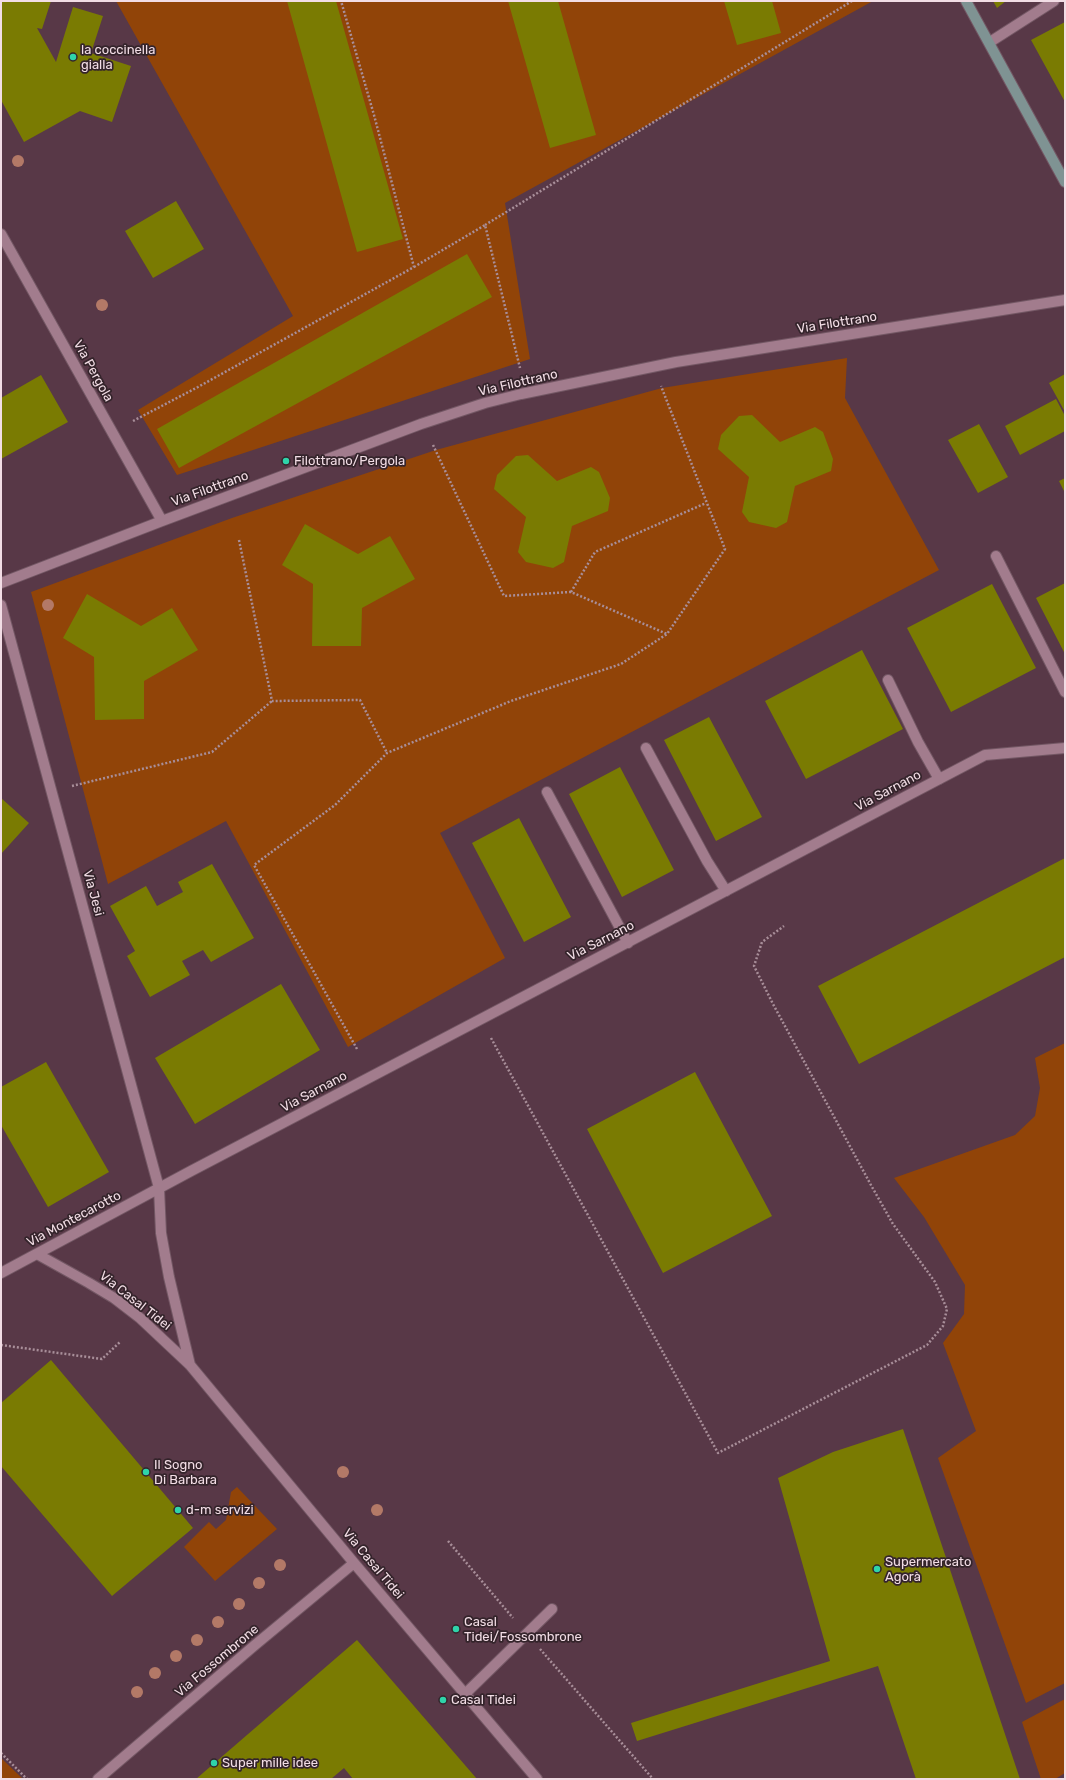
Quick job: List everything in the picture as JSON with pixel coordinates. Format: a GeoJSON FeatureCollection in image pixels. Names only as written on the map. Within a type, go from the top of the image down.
{"type":"FeatureCollection","features":[{"type":"Feature","properties":{"kind":"street"},"geometry":{"type":"LineString","coordinates":[[966,1],[990,42],[1065,182]]}},
{"type":"Feature","properties":{"kind":"street"},"geometry":{"type":"LineString","coordinates":[[990,42],[1054,1]]}},
{"type":"Feature","properties":{"kind":"street","name":"Via Pergola"},"geometry":{"type":"LineString","coordinates":[[1,234],[162,521]]}},
{"type":"Feature","properties":{"kind":"street","name":"Via Filottrano"},"geometry":{"type":"LineString","coordinates":[[1,583],[421,424],[485,403],[676,362],[1065,300]]}},
{"type":"Feature","properties":{"kind":"street"},"geometry":{"type":"LineString","coordinates":[[996,556],[1065,692]]}},
{"type":"Feature","properties":{"kind":"street","name":"Via Jesi"},"geometry":{"type":"LineString","coordinates":[[1,605],[159,1188]]}},
{"type":"Feature","properties":{"kind":"street"},"geometry":{"type":"LineString","coordinates":[[888,680],[918,742],[939,779]]}},
{"type":"Feature","properties":{"kind":"street"},"geometry":{"type":"LineString","coordinates":[[646,748],[707,861],[726,891]]}},
{"type":"Feature","properties":{"kind":"street","name":"Via Sarnano"},"geometry":{"type":"LineString","coordinates":[[159,1188],[985,755],[1065,748]]}},
{"type":"Feature","properties":{"kind":"street"},"geometry":{"type":"LineString","coordinates":[[547,792],[628,942]]}},
{"type":"Feature","properties":{"kind":"street","name":"Via Montecarotto"},"geometry":{"type":"LineString","coordinates":[[1,1273],[159,1188]]}},
{"type":"Feature","properties":{"kind":"street","name":"Via Casal Tidei"},"geometry":{"type":"LineString","coordinates":[[159,1188],[162,1233],[169,1277],[190,1365]]}},
{"type":"Feature","properties":{"kind":"street","name":"Via Casal Tidei"},"geometry":{"type":"LineString","coordinates":[[37,1254],[89,1282],[114,1298],[140,1318],[190,1365],[354,1563],[537,1779]]}},
{"type":"Feature","properties":{"kind":"street","name":"Via Fossombrone"},"geometry":{"type":"LineString","coordinates":[[98,1779],[354,1563]]}},
{"type":"Feature","properties":{"kind":"street"},"geometry":{"type":"LineString","coordinates":[[465,1694],[552,1609]]}},
{"type":"Feature","properties":{"kind":"path"},"geometry":{"type":"LineString","coordinates":[[341,1],[374,115],[414,267]]}},
{"type":"Feature","properties":{"kind":"path"},"geometry":{"type":"LineString","coordinates":[[133,421],[198,387],[414,267],[852,1]]}},
{"type":"Feature","properties":{"kind":"path"},"geometry":{"type":"LineString","coordinates":[[485,225],[520,368]]}},
{"type":"Feature","properties":{"kind":"path"},"geometry":{"type":"LineString","coordinates":[[357,1049],[254,865],[335,805],[387,753],[511,701],[621,664],[667,634],[725,549],[660,384]]}},
{"type":"Feature","properties":{"kind":"path"},"geometry":{"type":"LineString","coordinates":[[433,445],[504,596],[571,592],[667,634]]}},
{"type":"Feature","properties":{"kind":"path"},"geometry":{"type":"LineString","coordinates":[[571,592],[595,552],[706,503]]}},
{"type":"Feature","properties":{"kind":"path"},"geometry":{"type":"LineString","coordinates":[[239,540],[272,702]]}},
{"type":"Feature","properties":{"kind":"path"},"geometry":{"type":"LineString","coordinates":[[72,786],[212,752],[272,702],[360,700],[387,753]]}},
{"type":"Feature","properties":{"kind":"path"},"geometry":{"type":"LineString","coordinates":[[491,1038],[718,1453],[927,1345],[943,1326],[947,1309],[935,1282],[893,1224],[872,1187],[754,966],[762,942],[784,926]]}},
{"type":"Feature","properties":{"kind":"path"},"geometry":{"type":"LineString","coordinates":[[1,1345],[102,1359],[120,1342]]}},
{"type":"Feature","properties":{"kind":"path"},"geometry":{"type":"LineString","coordinates":[[448,1541],[526,1634],[653,1779]]}},
{"type":"Feature","properties":{"kind":"path"},"geometry":{"type":"LineString","coordinates":[[1,1752],[26,1779]]}},
{"type":"Feature","properties":{"kind":"shaded area"},"geometry":{"type":"Polygon","coordinates":[[[116,1],[873,1],[505,203],[530,359],[177,475],[138,410],[293,316],[116,1]]]}},
{"type":"Feature","properties":{"kind":"shaded area"},"geometry":{"type":"Polygon","coordinates":[[[847,358],[845,398],[939,570],[440,833],[505,958],[348,1047],[226,821],[108,884],[31,592],[232,518],[436,450],[662,388],[847,358]]]}},
{"type":"Feature","properties":{"kind":"shaded area"},"geometry":{"type":"Polygon","coordinates":[[[1065,1043],[1065,1683],[1026,1703],[938,1458],[976,1431],[943,1343],[964,1314],[965,1285],[924,1217],[894,1178],[1015,1135],[1035,1116],[1040,1088],[1035,1058],[1065,1043]]]}},
{"type":"Feature","properties":{"kind":"shaded area"},"geometry":{"type":"Polygon","coordinates":[[[237,1487],[277,1529],[215,1581],[184,1547],[209,1522],[216,1529],[226,1520],[231,1492],[237,1487]]]}},
{"type":"Feature","properties":{"kind":"shaded area"},"geometry":{"type":"Polygon","coordinates":[[[1065,1699],[1065,1773],[1055,1779],[1041,1779],[1022,1722],[1065,1699]]]}},
{"type":"Feature","properties":{"kind":"shaded area"},"geometry":{"type":"Polygon","coordinates":[[[1,1758],[23,1779],[1,1779],[1,1758]]]}},
{"type":"Feature","properties":{"kind":"building"},"geometry":{"type":"Polygon","coordinates":[[[1,1],[51,1],[42,29],[37,28],[56,62],[73,7],[103,16],[91,53],[131,66],[112,122],[80,111],[24,142],[1,100],[1,1]]]}},
{"type":"Feature","properties":{"kind":"building"},"geometry":{"type":"Polygon","coordinates":[[[287,1],[336,1],[403,239],[357,252],[287,1]]]}},
{"type":"Feature","properties":{"kind":"building"},"geometry":{"type":"Polygon","coordinates":[[[508,1],[558,1],[596,135],[550,148],[508,1]]]}},
{"type":"Feature","properties":{"kind":"building"},"geometry":{"type":"Polygon","coordinates":[[[724,1],[772,1],[781,33],[737,45],[724,1]]]}},
{"type":"Feature","properties":{"kind":"building"},"geometry":{"type":"Polygon","coordinates":[[[993,1],[1006,1],[997,8],[993,1]]]}},
{"type":"Feature","properties":{"kind":"building"},"geometry":{"type":"Polygon","coordinates":[[[1065,22],[1065,102],[1031,40],[1065,22]]]}},
{"type":"Feature","properties":{"kind":"building"},"geometry":{"type":"Polygon","coordinates":[[[176,201],[204,249],[153,278],[125,231],[176,201]]]}},
{"type":"Feature","properties":{"kind":"building"},"geometry":{"type":"Polygon","coordinates":[[[467,254],[492,297],[179,468],[157,429],[467,254]]]}},
{"type":"Feature","properties":{"kind":"building"},"geometry":{"type":"Polygon","coordinates":[[[1065,374],[1065,412],[1049,383],[1065,374]]]}},
{"type":"Feature","properties":{"kind":"building"},"geometry":{"type":"Polygon","coordinates":[[[41,375],[68,422],[1,459],[1,398],[41,375]]]}},
{"type":"Feature","properties":{"kind":"building"},"geometry":{"type":"Polygon","coordinates":[[[1056,399],[1065,416],[1065,431],[1020,455],[1005,426],[1056,399]]]}},
{"type":"Feature","properties":{"kind":"building"},"geometry":{"type":"Polygon","coordinates":[[[752,415],[780,442],[815,427],[823,432],[833,459],[831,471],[795,486],[787,522],[776,528],[749,522],[742,512],[749,477],[718,449],[721,435],[739,416],[752,415]]]}},
{"type":"Feature","properties":{"kind":"building"},"geometry":{"type":"Polygon","coordinates":[[[979,424],[1008,477],[978,493],[948,440],[979,424]]]}},
{"type":"Feature","properties":{"kind":"building"},"geometry":{"type":"Polygon","coordinates":[[[528,455],[557,481],[591,467],[599,472],[610,498],[608,511],[572,526],[564,562],[553,568],[526,562],[518,552],[526,517],[494,489],[497,475],[516,456],[528,455]]]}},
{"type":"Feature","properties":{"kind":"building"},"geometry":{"type":"Polygon","coordinates":[[[1065,478],[1065,493],[1059,481],[1065,478]]]}},
{"type":"Feature","properties":{"kind":"building"},"geometry":{"type":"Polygon","coordinates":[[[305,524],[358,554],[390,536],[415,579],[362,608],[361,646],[312,646],[313,584],[282,565],[305,524]]]}},
{"type":"Feature","properties":{"kind":"building"},"geometry":{"type":"Polygon","coordinates":[[[1065,583],[1065,654],[1036,598],[1065,583]]]}},
{"type":"Feature","properties":{"kind":"building"},"geometry":{"type":"Polygon","coordinates":[[[992,584],[1036,668],[951,712],[907,628],[992,584]]]}},
{"type":"Feature","properties":{"kind":"building"},"geometry":{"type":"Polygon","coordinates":[[[87,594],[141,626],[172,608],[198,650],[144,681],[144,719],[95,720],[94,657],[63,638],[87,594]]]}},
{"type":"Feature","properties":{"kind":"building"},"geometry":{"type":"Polygon","coordinates":[[[862,650],[903,729],[806,779],[765,701],[862,650]]]}},
{"type":"Feature","properties":{"kind":"building"},"geometry":{"type":"Polygon","coordinates":[[[709,717],[762,817],[716,841],[664,740],[709,717]]]}},
{"type":"Feature","properties":{"kind":"building"},"geometry":{"type":"Polygon","coordinates":[[[620,767],[674,870],[622,897],[569,794],[620,767]]]}},
{"type":"Feature","properties":{"kind":"building"},"geometry":{"type":"Polygon","coordinates":[[[1,798],[29,823],[1,854],[1,798]]]}},
{"type":"Feature","properties":{"kind":"building"},"geometry":{"type":"Polygon","coordinates":[[[519,818],[571,917],[524,942],[472,843],[519,818]]]}},
{"type":"Feature","properties":{"kind":"building"},"geometry":{"type":"Polygon","coordinates":[[[1065,858],[1065,957],[859,1064],[818,986],[1065,858]]]}},
{"type":"Feature","properties":{"kind":"building"},"geometry":{"type":"Polygon","coordinates":[[[212,864],[254,938],[211,962],[203,950],[182,961],[190,975],[150,997],[127,956],[135,951],[110,906],[146,886],[157,906],[183,892],[178,882],[212,864]]]}},
{"type":"Feature","properties":{"kind":"building"},"geometry":{"type":"Polygon","coordinates":[[[281,984],[320,1050],[195,1124],[155,1058],[281,984]]]}},
{"type":"Feature","properties":{"kind":"building"},"geometry":{"type":"Polygon","coordinates":[[[46,1062],[109,1172],[48,1207],[1,1125],[1,1087],[46,1062]]]}},
{"type":"Feature","properties":{"kind":"building"},"geometry":{"type":"Polygon","coordinates":[[[695,1072],[772,1216],[663,1273],[587,1129],[695,1072]]]}},
{"type":"Feature","properties":{"kind":"building"},"geometry":{"type":"Polygon","coordinates":[[[51,1360],[193,1528],[112,1596],[1,1466],[1,1403],[51,1360]]]}},
{"type":"Feature","properties":{"kind":"building","name":"Supermercato Agorà"},"geometry":{"type":"Polygon","coordinates":[[[903,1429],[1020,1779],[916,1779],[878,1666],[637,1741],[631,1723],[830,1661],[778,1478],[833,1452],[903,1429]]]}},
{"type":"Feature","properties":{"kind":"building"},"geometry":{"type":"Polygon","coordinates":[[[357,1640],[477,1779],[353,1779],[344,1768],[331,1779],[196,1779],[357,1640]]]}},
{"type":"Feature","properties":{"kind":"place","name":"la coccinella gialla"},"geometry":{"type":"Point","coordinates":[73,57]}},
{"type":"Feature","properties":{"kind":"place","name":"Filottrano/Pergola"},"geometry":{"type":"Point","coordinates":[286,461]}},
{"type":"Feature","properties":{"kind":"place","name":"Il Sogno Di Barbara"},"geometry":{"type":"Point","coordinates":[146,1472]}},
{"type":"Feature","properties":{"kind":"place","name":"d-m servizi"},"geometry":{"type":"Point","coordinates":[178,1510]}},
{"type":"Feature","properties":{"kind":"place","name":"Supermercato Agorà"},"geometry":{"type":"Point","coordinates":[877,1569]}},
{"type":"Feature","properties":{"kind":"place","name":"Casal Tidei/Fossombrone"},"geometry":{"type":"Point","coordinates":[456,1629]}},
{"type":"Feature","properties":{"kind":"place","name":"Casal Tidei"},"geometry":{"type":"Point","coordinates":[443,1700]}},
{"type":"Feature","properties":{"kind":"place","name":"Super mille idee"},"geometry":{"type":"Point","coordinates":[214,1763]}}]}
